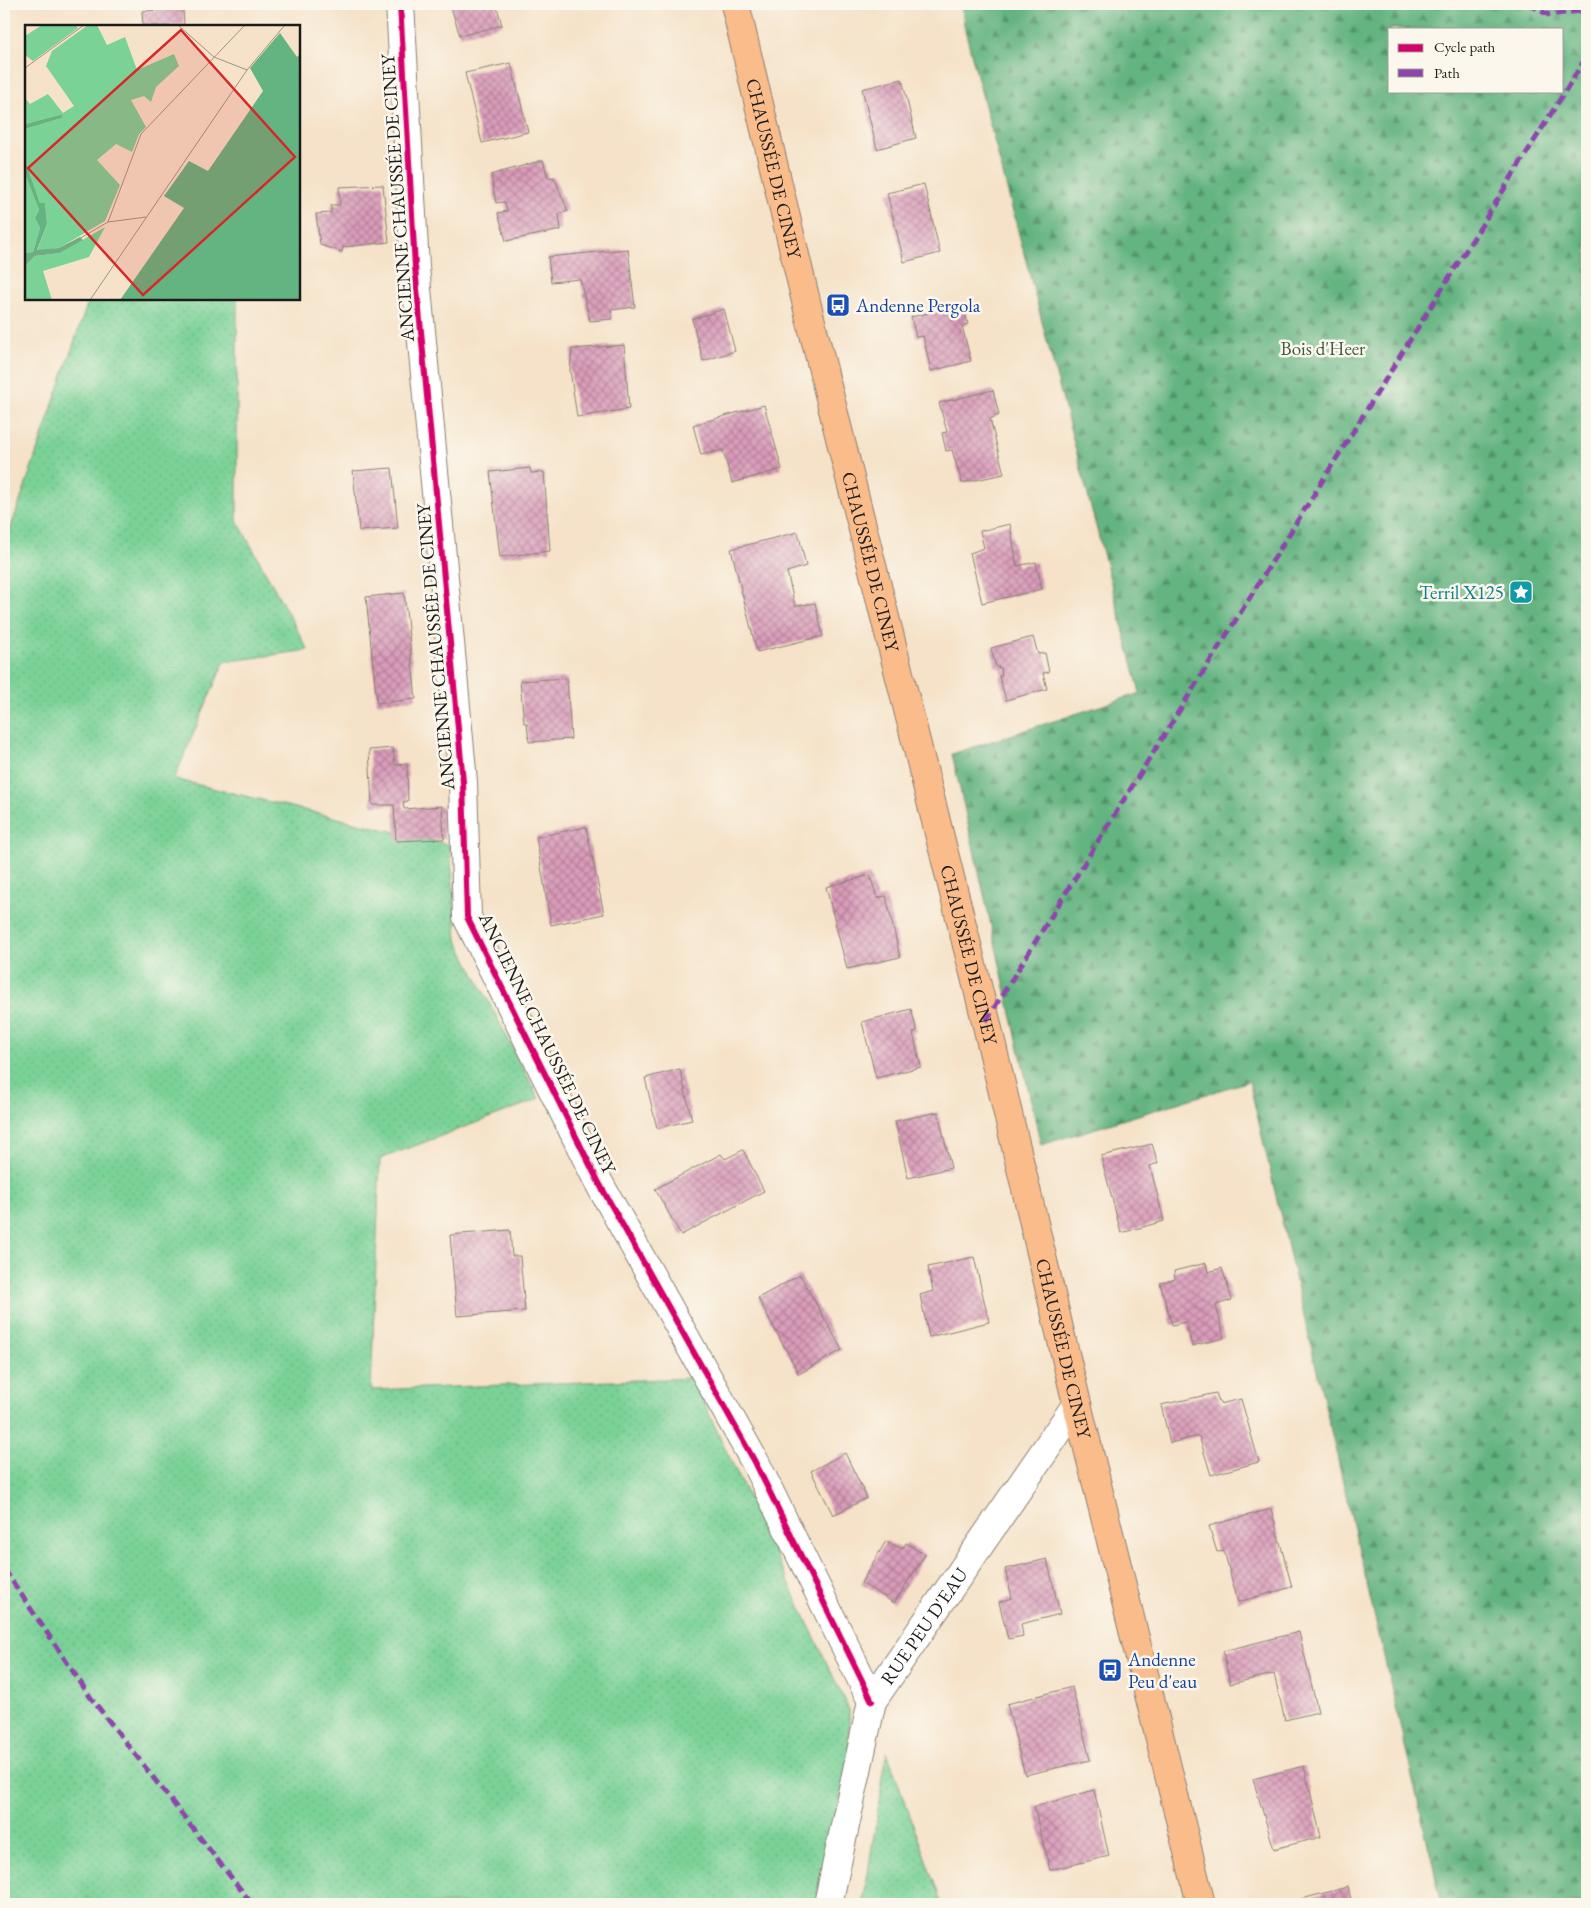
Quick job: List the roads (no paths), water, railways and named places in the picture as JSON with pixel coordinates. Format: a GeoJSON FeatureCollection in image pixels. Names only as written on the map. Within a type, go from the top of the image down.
{"type":"FeatureCollection","features":[{"type":"Feature","properties":{"kind":"main road","name":"CHAUSSÉE DE CINEY"},"geometry":{"type":"LineString","coordinates":[[735,4],[810,318],[986,1021],[1076,1404],[1201,1904]]}},
{"type":"Feature","properties":{"kind":"street","name":"ANCIENNE CHAUSSÉE DE CINEY"},"geometry":{"type":"LineString","coordinates":[[400,4],[414,267],[463,782],[467,917],[599,1183],[755,1462],[872,1701]]}},
{"type":"Feature","properties":{"kind":"street","name":"RUE PEU D'EAU"},"geometry":{"type":"LineString","coordinates":[[828,1904],[872,1701],[1076,1404]]}},
{"type":"Feature","properties":{"kind":"place","name":"Andenne Pergola"},"geometry":{"type":"Point","coordinates":[838,305]}},
{"type":"Feature","properties":{"kind":"place","name":"Terril X125"},"geometry":{"type":"Point","coordinates":[1521,592]}},
{"type":"Feature","properties":{"kind":"place","name":"Andenne Peu d'eau"},"geometry":{"type":"Point","coordinates":[1110,1670]}},
{"type":"Feature","properties":{"kind":"park label","name":"Bois d'Heer"},"geometry":{"type":"Point","coordinates":[1323,348]}}]}
